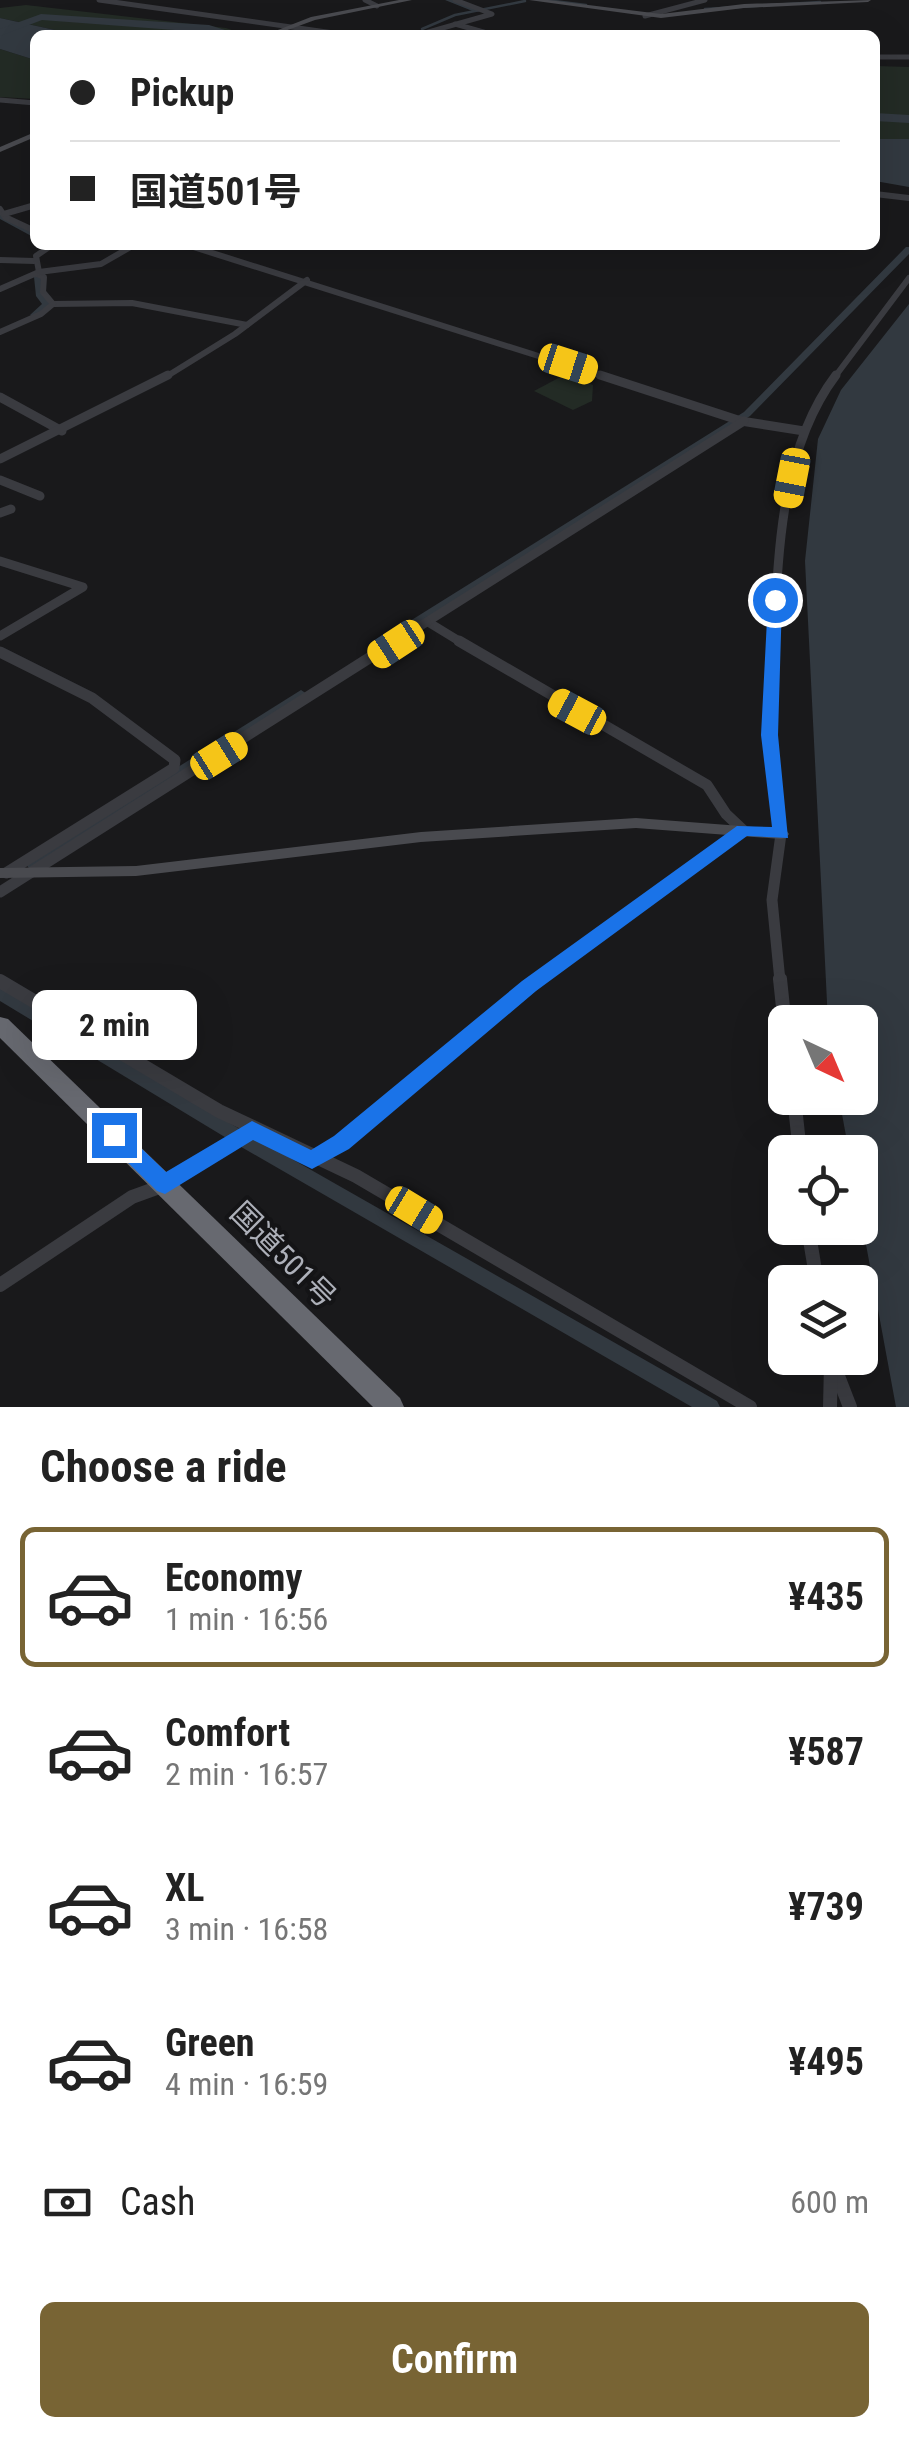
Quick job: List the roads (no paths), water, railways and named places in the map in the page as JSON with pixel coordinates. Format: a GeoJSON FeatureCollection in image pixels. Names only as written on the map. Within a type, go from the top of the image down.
{"type":"FeatureCollection","features":[{"type":"Feature","properties":{"kind":"highway","name":"国道501号"},"geometry":{"type":"LineString","coordinates":[[0,1024],[391,1407]]}},
{"type":"Feature","properties":{"kind":"street"},"geometry":{"type":"LineString","coordinates":[[99,0],[310,30]]}},
{"type":"Feature","properties":{"kind":"street"},"geometry":{"type":"LineString","coordinates":[[365,0],[377,6]]}},
{"type":"Feature","properties":{"kind":"street"},"geometry":{"type":"LineString","coordinates":[[280,30],[409,0]]}},
{"type":"Feature","properties":{"kind":"street"},"geometry":{"type":"LineString","coordinates":[[434,30],[492,14],[454,0]]}},
{"type":"Feature","properties":{"kind":"street"},"geometry":{"type":"LineString","coordinates":[[532,0],[650,14],[868,0]]}},
{"type":"Feature","properties":{"kind":"street"},"geometry":{"type":"LineString","coordinates":[[680,0],[691,4]]}},
{"type":"Feature","properties":{"kind":"street"},"geometry":{"type":"LineString","coordinates":[[650,14],[705,0]]}},
{"type":"Feature","properties":{"kind":"street"},"geometry":{"type":"LineString","coordinates":[[454,24],[476,30]]}},
{"type":"Feature","properties":{"kind":"street"},"geometry":{"type":"LineString","coordinates":[[880,56],[909,57]]}},
{"type":"Feature","properties":{"kind":"street"},"geometry":{"type":"LineString","coordinates":[[0,100],[30,103]]}},
{"type":"Feature","properties":{"kind":"street"},"geometry":{"type":"LineString","coordinates":[[0,150],[30,136]]}},
{"type":"Feature","properties":{"kind":"street"},"geometry":{"type":"LineString","coordinates":[[880,195],[909,198]]}},
{"type":"Feature","properties":{"kind":"street"},"geometry":{"type":"LineString","coordinates":[[2,212],[30,206]]}},
{"type":"Feature","properties":{"kind":"street"},"geometry":{"type":"LineString","coordinates":[[2,212],[30,228]]}},
{"type":"Feature","properties":{"kind":"street"},"geometry":{"type":"LineString","coordinates":[[0,260],[32,261],[46,250]]}},
{"type":"Feature","properties":{"kind":"street"},"geometry":{"type":"LineString","coordinates":[[0,288],[38,273],[100,264],[125,250]]}},
{"type":"Feature","properties":{"kind":"street"},"geometry":{"type":"LineString","coordinates":[[202,250],[739,420],[804,430]]}},
{"type":"Feature","properties":{"kind":"street"},"geometry":{"type":"LineString","coordinates":[[32,261],[44,277],[43,292],[53,304]]}},
{"type":"Feature","properties":{"kind":"street"},"geometry":{"type":"LineString","coordinates":[[783,1005],[772,900],[781,834],[770,735],[780,542],[804,430],[820,396],[909,278]]}},
{"type":"Feature","properties":{"kind":"street"},"geometry":{"type":"LineString","coordinates":[[0,459],[132,398],[247,325],[307,280]]}},
{"type":"Feature","properties":{"kind":"street"},"geometry":{"type":"LineString","coordinates":[[0,332],[41,314],[53,304],[132,302],[247,325]]}},
{"type":"Feature","properties":{"kind":"street"},"geometry":{"type":"LineString","coordinates":[[0,397],[62,431]]}},
{"type":"Feature","properties":{"kind":"street"},"geometry":{"type":"LineString","coordinates":[[0,892],[739,420]]}},
{"type":"Feature","properties":{"kind":"street"},"geometry":{"type":"LineString","coordinates":[[0,480],[40,496]]}},
{"type":"Feature","properties":{"kind":"street"},"geometry":{"type":"LineString","coordinates":[[0,561],[84,587],[0,636]]}},
{"type":"Feature","properties":{"kind":"street"},"geometry":{"type":"LineString","coordinates":[[428,622],[548,696],[707,784],[726,814],[743,830]]}},
{"type":"Feature","properties":{"kind":"street"},"geometry":{"type":"LineString","coordinates":[[0,652],[92,698],[175,760],[174,768],[3,873]]}},
{"type":"Feature","properties":{"kind":"street"},"geometry":{"type":"LineString","coordinates":[[3,873],[136,871],[421,837],[636,823],[781,834]]}},
{"type":"Feature","properties":{"kind":"street"},"geometry":{"type":"LineString","coordinates":[[312,1160],[342,1142],[529,986],[743,830]]}},
{"type":"Feature","properties":{"kind":"street"},"geometry":{"type":"LineString","coordinates":[[0,981],[244,1135],[356,1176],[750,1407]]}},
{"type":"Feature","properties":{"kind":"street"},"geometry":{"type":"LineString","coordinates":[[0,1285],[132,1198],[165,1185],[244,1135]]}},
{"type":"Feature","properties":{"kind":"street"},"geometry":{"type":"LineString","coordinates":[[830,1407],[831,1375]]}},
{"type":"Feature","properties":{"kind":"street"},"geometry":{"type":"LineString","coordinates":[[838,1375],[850,1407]]}},
{"type":"Feature","properties":{"kind":"waterway"},"geometry":{"type":"LineString","coordinates":[[448,0],[477,11]]}},
{"type":"Feature","properties":{"kind":"waterway"},"geometry":{"type":"LineString","coordinates":[[546,0],[586,5]]}},
{"type":"Feature","properties":{"kind":"waterway"},"geometry":{"type":"LineString","coordinates":[[422,29],[455,15],[525,1]]}},
{"type":"Feature","properties":{"kind":"waterway"},"geometry":{"type":"LineString","coordinates":[[705,9],[820,2]]}},
{"type":"Feature","properties":{"kind":"waterway"},"geometry":{"type":"LineString","coordinates":[[0,33],[41,17],[216,30]]}},
{"type":"Feature","properties":{"kind":"waterway"},"geometry":{"type":"LineString","coordinates":[[880,117],[909,119]]}},
{"type":"Feature","properties":{"kind":"waterway"},"geometry":{"type":"LineString","coordinates":[[0,216],[30,233]]}},
{"type":"Feature","properties":{"kind":"waterway"},"geometry":{"type":"LineString","coordinates":[[382,644],[747,414],[909,249]]}},
{"type":"Feature","properties":{"kind":"waterway"},"geometry":{"type":"LineString","coordinates":[[34,315],[47,304],[40,296],[38,277]]}},
{"type":"Feature","properties":{"kind":"waterway"},"geometry":{"type":"LineString","coordinates":[[33,864],[301,694]]}},
{"type":"Feature","properties":{"kind":"waterway"},"geometry":{"type":"LineString","coordinates":[[0,994],[249,1143],[710,1407]]}}]}
